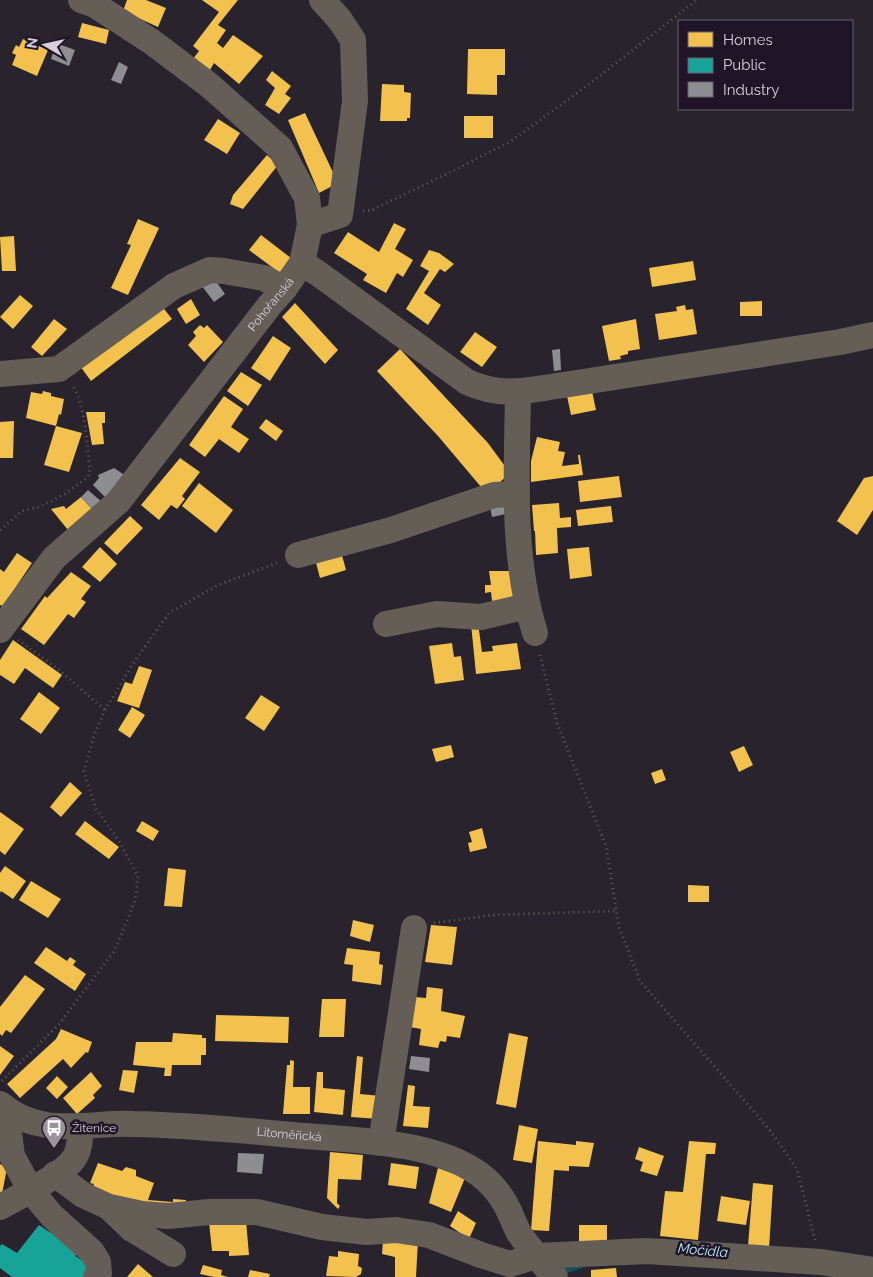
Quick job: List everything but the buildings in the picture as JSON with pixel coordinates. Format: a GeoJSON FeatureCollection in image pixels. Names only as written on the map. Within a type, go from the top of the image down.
{"type":"FeatureCollection","features":[{"type":"Feature","properties":{"kind":"street","name":"Pohořanská"},"geometry":{"type":"LineString","coordinates":[[1,629],[54,558],[118,502],[284,289],[302,263],[310,225],[307,198],[280,148],[209,86],[152,42],[96,5],[81,0]]}},
{"type":"Feature","properties":{"kind":"street"},"geometry":{"type":"LineString","coordinates":[[310,225],[340,214],[355,101],[353,40],[340,20],[322,0]]}},
{"type":"Feature","properties":{"kind":"street"},"geometry":{"type":"LineString","coordinates":[[302,263],[467,382],[499,392],[518,392],[840,342],[873,335]]}},
{"type":"Feature","properties":{"kind":"street"},"geometry":{"type":"LineString","coordinates":[[0,374],[59,369],[174,286],[210,270],[224,270],[264,278],[284,289]]}},
{"type":"Feature","properties":{"kind":"street"},"geometry":{"type":"LineString","coordinates":[[518,392],[516,494],[520,560],[527,606],[535,633]]}},
{"type":"Feature","properties":{"kind":"street"},"geometry":{"type":"LineString","coordinates":[[298,555],[391,530],[494,495],[516,494]]}},
{"type":"Feature","properties":{"kind":"street"},"geometry":{"type":"LineString","coordinates":[[386,624],[436,614],[481,617],[527,606]]}},
{"type":"Feature","properties":{"kind":"street"},"geometry":{"type":"LineString","coordinates":[[381,1143],[414,928]]}},
{"type":"Feature","properties":{"kind":"street"},"geometry":{"type":"LineString","coordinates":[[3,1106],[12,1156],[31,1191],[52,1216],[92,1252],[98,1262],[99,1273],[96,1277]]}},
{"type":"Feature","properties":{"kind":"street","name":"Litoměřická"},"geometry":{"type":"LineString","coordinates":[[3,1106],[33,1122],[56,1128],[129,1124],[178,1125],[381,1143],[421,1149],[465,1166],[480,1174],[493,1186],[507,1206],[516,1227],[544,1265]]}},
{"type":"Feature","properties":{"kind":"street"},"geometry":{"type":"LineString","coordinates":[[0,1207],[31,1191],[74,1159],[80,1145],[80,1127]]}},
{"type":"Feature","properties":{"kind":"street"},"geometry":{"type":"LineString","coordinates":[[55,1174],[83,1195],[109,1207],[142,1214],[168,1216],[210,1212],[257,1212],[322,1227],[367,1232],[396,1230],[429,1235],[510,1264],[544,1265],[647,1251],[821,1262],[858,1271]]}},
{"type":"Feature","properties":{"kind":"street"},"geometry":{"type":"LineString","coordinates":[[109,1207],[132,1229],[173,1254]]}},
{"type":"Feature","properties":{"kind":"path"},"geometry":{"type":"LineString","coordinates":[[340,214],[372,210],[511,141],[584,88],[697,0]]}},
{"type":"Feature","properties":{"kind":"path"},"geometry":{"type":"LineString","coordinates":[[0,530],[22,511],[39,507],[65,494],[88,477],[90,469],[78,392],[59,369]]}},
{"type":"Feature","properties":{"kind":"path"},"geometry":{"type":"LineString","coordinates":[[0,1084],[59,1024],[115,950],[134,901],[138,876],[119,841],[96,809],[84,771],[94,736],[105,710],[134,662],[169,613],[218,585],[298,555]]}},
{"type":"Feature","properties":{"kind":"path"},"geometry":{"type":"LineString","coordinates":[[1,629],[58,669],[105,710]]}},
{"type":"Feature","properties":{"kind":"path"},"geometry":{"type":"LineString","coordinates":[[535,633],[557,723],[606,846],[619,926],[640,982],[769,1129],[797,1169],[821,1262]]}},
{"type":"Feature","properties":{"kind":"path"},"geometry":{"type":"LineString","coordinates":[[414,928],[494,915],[616,911]]}},
{"type":"Feature","properties":{"kind":"waterway","name":"Močidla"},"geometry":{"type":"LineString","coordinates":[[560,1272],[580,1266]]}},
{"type":"Feature","properties":{"kind":"place","name":"Žitenice"},"geometry":{"type":"Point","coordinates":[54,1149]}}]}
